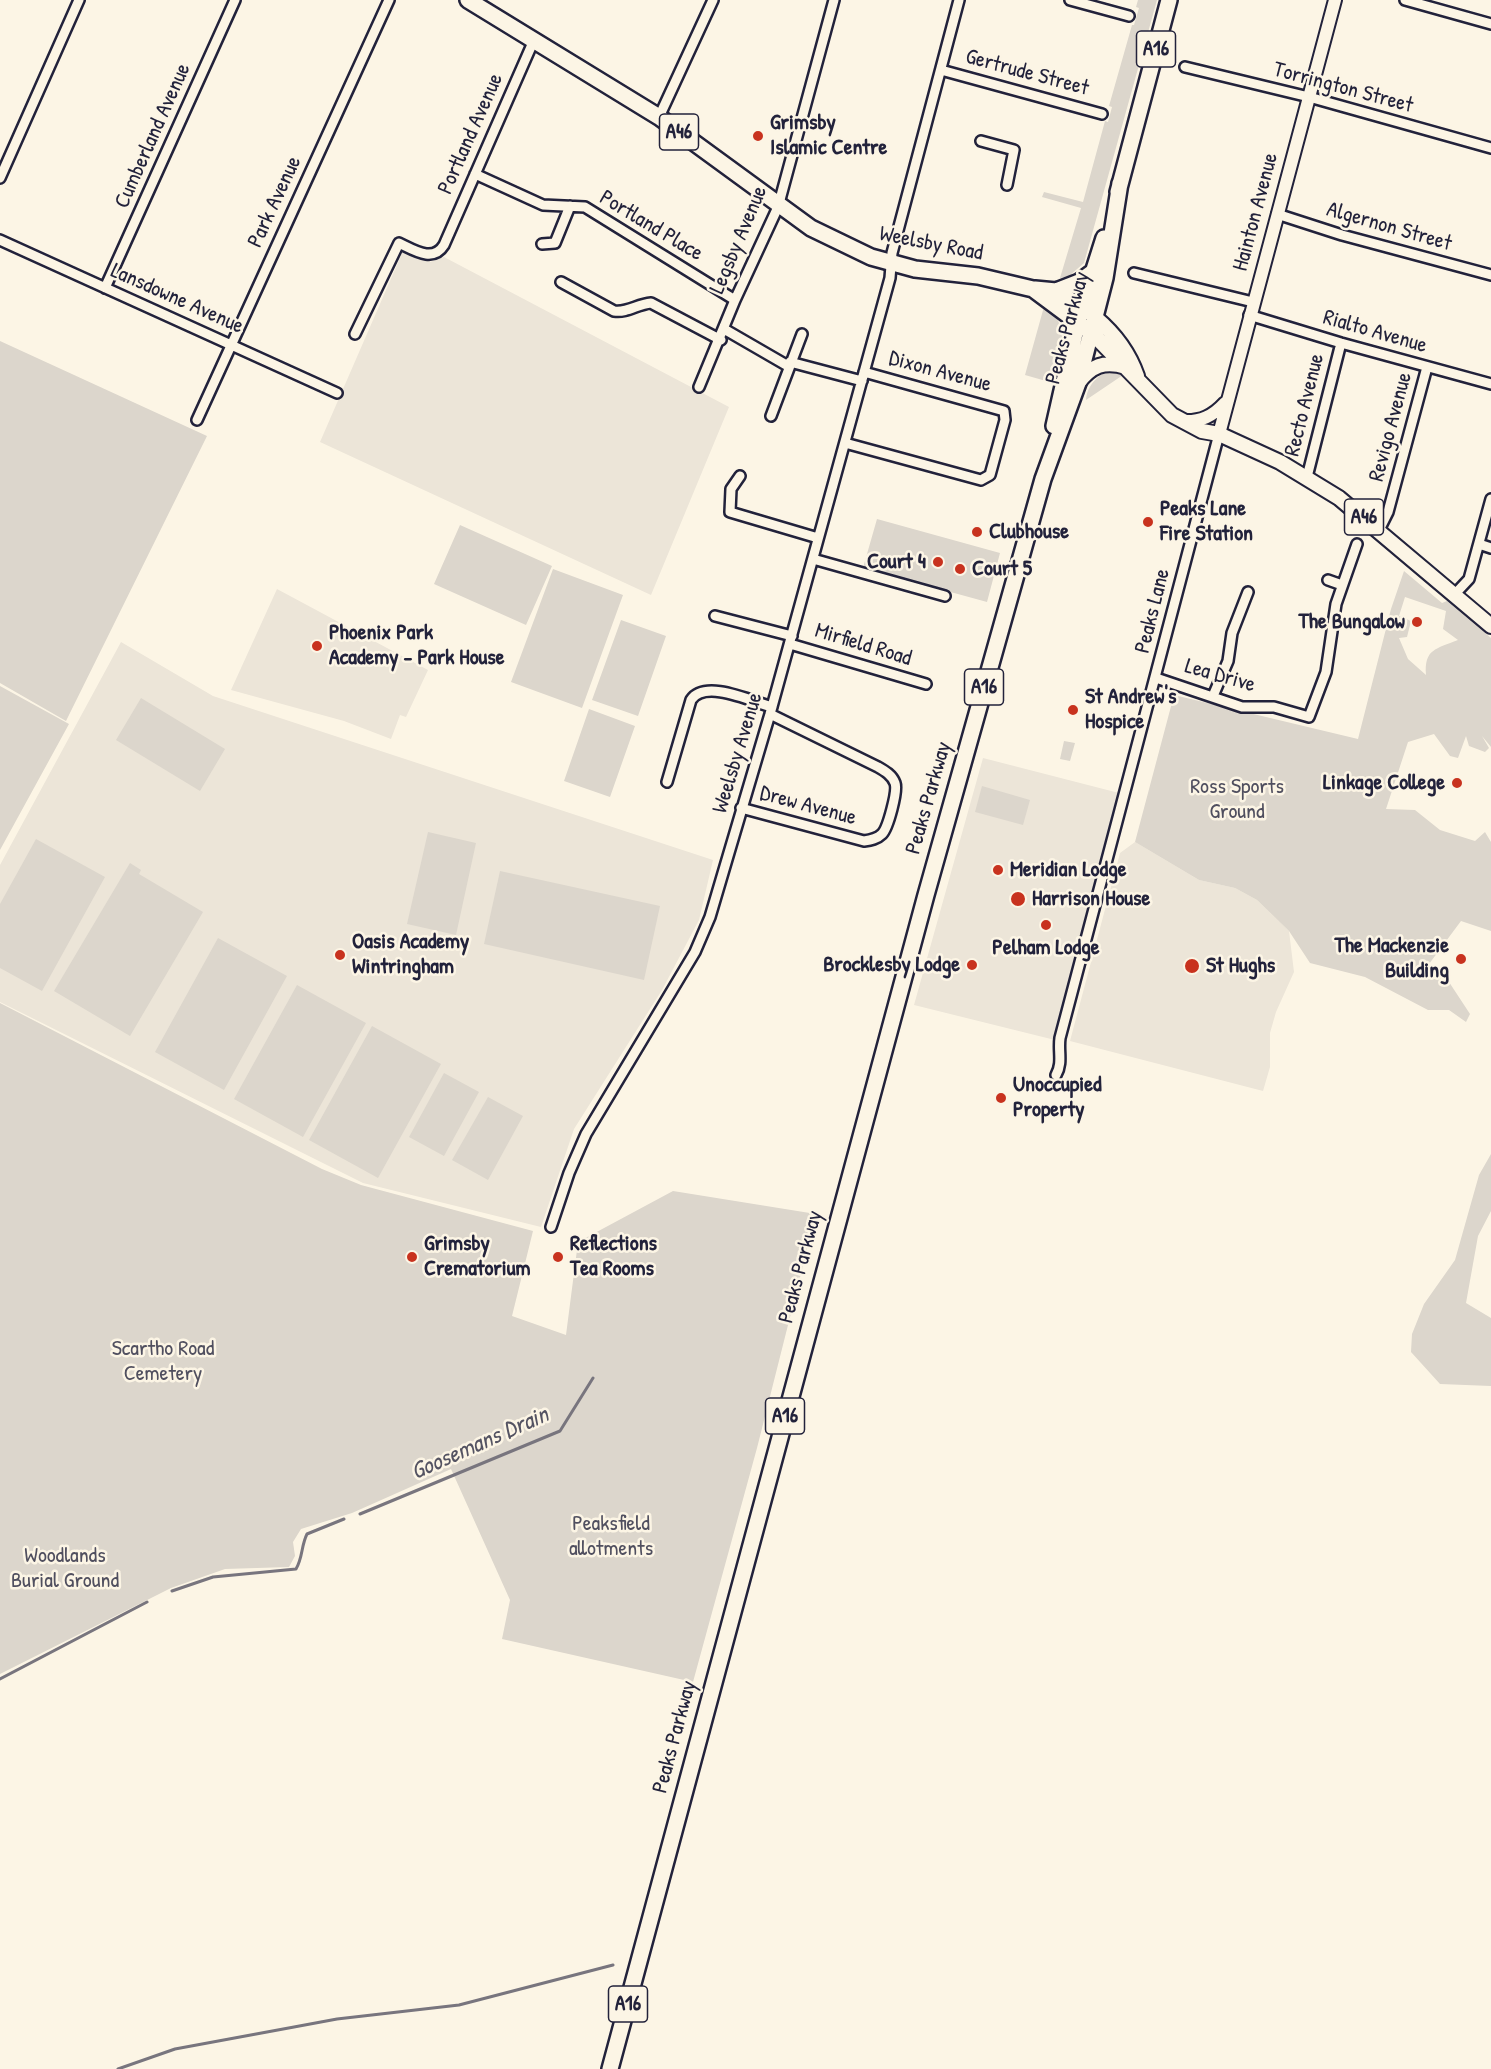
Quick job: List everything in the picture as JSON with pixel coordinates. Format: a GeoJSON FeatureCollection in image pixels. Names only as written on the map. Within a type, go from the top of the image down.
{"type":"FeatureCollection","features":[{"type":"Feature","properties":{"kind":"highway","name":"Weelsby Road"},"geometry":{"type":"LineString","coordinates":[[468,0],[659,117],[778,207],[847,247],[915,269],[978,276],[1033,289],[1080,314],[1096,318]]}},
{"type":"Feature","properties":{"kind":"highway","name":"Peaks Parkway"},"geometry":{"type":"LineString","coordinates":[[610,2069],[833,1234],[1043,479],[1080,314],[1120,183],[1169,0]]}},
{"type":"Feature","properties":{"kind":"highway","name":"Peaks Parkway"},"geometry":{"type":"LineString","coordinates":[[1043,479],[1078,383],[1096,318],[1120,183]]}},
{"type":"Feature","properties":{"kind":"highway","name":"A46"},"geometry":{"type":"LineString","coordinates":[[1033,289],[1056,291],[1079,282],[1094,271]]}},
{"type":"Feature","properties":{"kind":"highway","name":"A46"},"geometry":{"type":"LineString","coordinates":[[1056,291],[1080,314]]}},
{"type":"Feature","properties":{"kind":"highway","name":"Weelsby Road"},"geometry":{"type":"LineString","coordinates":[[1080,314],[1092,333]]}},
{"type":"Feature","properties":{"kind":"main road","name":"Hainton Avenue"},"geometry":{"type":"LineString","coordinates":[[1219,435],[1249,315],[1335,0]]}},
{"type":"Feature","properties":{"kind":"main road","name":"Weelsby Road"},"geometry":{"type":"LineString","coordinates":[[1096,318],[1131,357],[1138,377]]}},
{"type":"Feature","properties":{"kind":"main road","name":"Weelsby Road"},"geometry":{"type":"LineString","coordinates":[[1092,333],[1138,377],[1158,403],[1182,421],[1280,462],[1339,498],[1491,626]]}},
{"type":"Feature","properties":{"kind":"main road"},"geometry":{"type":"LineString","coordinates":[[1078,383],[1086,373],[1101,364],[1126,367]]}},
{"type":"Feature","properties":{"kind":"main road"},"geometry":{"type":"LineString","coordinates":[[1182,421],[1200,420],[1215,414],[1227,401]]}},
{"type":"Feature","properties":{"kind":"street"},"geometry":{"type":"LineString","coordinates":[[0,178],[79,0]]}},
{"type":"Feature","properties":{"kind":"street","name":"Cumberland Avenue"},"geometry":{"type":"LineString","coordinates":[[105,288],[235,0]]}},
{"type":"Feature","properties":{"kind":"street","name":"Park Avenue"},"geometry":{"type":"LineString","coordinates":[[197,420],[389,0]]}},
{"type":"Feature","properties":{"kind":"street"},"geometry":{"type":"LineString","coordinates":[[659,117],[713,0]]}},
{"type":"Feature","properties":{"kind":"street","name":"Legsby Avenue"},"geometry":{"type":"LineString","coordinates":[[699,387],[721,340],[735,300],[778,207],[834,0]]}},
{"type":"Feature","properties":{"kind":"street","name":"Weelsby Avenue"},"geometry":{"type":"LineString","coordinates":[[551,1227],[569,1173],[586,1134],[695,952],[710,917],[791,640],[890,278],[890,262],[959,0]]}},
{"type":"Feature","properties":{"kind":"street"},"geometry":{"type":"LineString","coordinates":[[1070,0],[1129,16]]}},
{"type":"Feature","properties":{"kind":"street"},"geometry":{"type":"LineString","coordinates":[[1405,0],[1491,24]]}},
{"type":"Feature","properties":{"kind":"street","name":"Portland Avenue"},"geometry":{"type":"LineString","coordinates":[[355,334],[399,243],[431,255],[437,254],[444,245],[534,40]]}},
{"type":"Feature","properties":{"kind":"street","name":"Torrington Street"},"geometry":{"type":"LineString","coordinates":[[1185,67],[1309,97],[1491,148]]}},
{"type":"Feature","properties":{"kind":"street","name":"Gertrude Street"},"geometry":{"type":"LineString","coordinates":[[941,70],[1102,114]]}},
{"type":"Feature","properties":{"kind":"street"},"geometry":{"type":"LineString","coordinates":[[981,141],[1014,150],[1007,185]]}},
{"type":"Feature","properties":{"kind":"street","name":"Portland Place"},"geometry":{"type":"LineString","coordinates":[[476,174],[543,205],[585,207],[735,300]]}},
{"type":"Feature","properties":{"kind":"street"},"geometry":{"type":"LineString","coordinates":[[543,244],[555,243],[570,206]]}},
{"type":"Feature","properties":{"kind":"street","name":"Algernon Street"},"geometry":{"type":"LineString","coordinates":[[1277,214],[1342,235],[1491,275]]}},
{"type":"Feature","properties":{"kind":"street","name":"Lansdowne Avenue"},"geometry":{"type":"LineString","coordinates":[[0,240],[338,393]]}},
{"type":"Feature","properties":{"kind":"street"},"geometry":{"type":"LineString","coordinates":[[1134,273],[1253,302]]}},
{"type":"Feature","properties":{"kind":"street"},"geometry":{"type":"LineString","coordinates":[[561,282],[614,311],[622,312],[640,304],[651,303],[721,340]]}},
{"type":"Feature","properties":{"kind":"street","name":"Rialto Avenue"},"geometry":{"type":"LineString","coordinates":[[1249,315],[1341,344],[1491,384]]}},
{"type":"Feature","properties":{"kind":"street"},"geometry":{"type":"LineString","coordinates":[[724,329],[789,364],[863,376]]}},
{"type":"Feature","properties":{"kind":"street"},"geometry":{"type":"LineString","coordinates":[[771,416],[802,334]]}},
{"type":"Feature","properties":{"kind":"street","name":"Recto Avenue"},"geometry":{"type":"LineString","coordinates":[[1307,477],[1341,344]]}},
{"type":"Feature","properties":{"kind":"street","name":"Revigo Avenue"},"geometry":{"type":"LineString","coordinates":[[1379,530],[1388,512],[1427,367]]}},
{"type":"Feature","properties":{"kind":"street","name":"Dixon Avenue"},"geometry":{"type":"LineString","coordinates":[[844,443],[981,480],[990,475],[1002,431],[1004,411],[997,407],[863,376]]}},
{"type":"Feature","properties":{"kind":"street","name":"Peaks Lane"},"geometry":{"type":"LineString","coordinates":[[1056,1075],[1061,1066],[1058,1049],[1060,1038],[1219,435]]}},
{"type":"Feature","properties":{"kind":"street"},"geometry":{"type":"LineString","coordinates":[[740,476],[731,489],[730,512],[818,538]]}},
{"type":"Feature","properties":{"kind":"street"},"geometry":{"type":"LineString","coordinates":[[1454,595],[1469,579],[1491,499]]}},
{"type":"Feature","properties":{"kind":"street"},"geometry":{"type":"LineString","coordinates":[[1328,580],[1342,585],[1357,544]]}},
{"type":"Feature","properties":{"kind":"street"},"geometry":{"type":"LineString","coordinates":[[1479,544],[1491,548]]}},
{"type":"Feature","properties":{"kind":"street"},"geometry":{"type":"LineString","coordinates":[[813,559],[945,596]]}},
{"type":"Feature","properties":{"kind":"street","name":"Lea Drive"},"geometry":{"type":"LineString","coordinates":[[1156,678],[1242,707],[1274,707],[1309,717],[1326,672],[1330,632],[1342,585]]}},
{"type":"Feature","properties":{"kind":"street"},"geometry":{"type":"LineString","coordinates":[[1213,696],[1228,662],[1232,633],[1248,592]]}},
{"type":"Feature","properties":{"kind":"street","name":"Mirfield Road"},"geometry":{"type":"LineString","coordinates":[[715,616],[926,684]]}},
{"type":"Feature","properties":{"kind":"street","name":"Drew Avenue"},"geometry":{"type":"LineString","coordinates":[[667,782],[691,700],[699,692],[712,690],[771,711],[886,771],[896,785],[886,829],[877,838],[864,841],[741,808]]}},
{"type":"Feature","properties":{"kind":"shaded area"},"geometry":{"type":"Polygon","coordinates":[[[403,251],[430,262],[444,257],[729,407],[651,595],[320,442],[403,251]]]}},
{"type":"Feature","properties":{"kind":"shaded area","name":"Phoenix Park Academy - Park House"},"geometry":{"type":"Polygon","coordinates":[[[277,589],[428,670],[406,717],[400,715],[391,739],[344,721],[231,690],[277,589]]]}},
{"type":"Feature","properties":{"kind":"shaded area","name":"Oasis Academy Wintringham"},"geometry":{"type":"Polygon","coordinates":[[[121,642],[213,696],[713,860],[699,920],[662,990],[574,1129],[541,1227],[363,1183],[0,1002],[0,865],[121,642]]]}},
{"type":"Feature","properties":{"kind":"shaded area","name":"Harrison House"},"geometry":{"type":"Polygon","coordinates":[[[983,758],[1119,793],[1055,1040],[914,1005],[983,758]]]}},
{"type":"Feature","properties":{"kind":"shaded area","name":"St Hughs"},"geometry":{"type":"Polygon","coordinates":[[[1135,842],[1199,880],[1235,888],[1257,900],[1289,931],[1294,972],[1276,1012],[1270,1033],[1270,1067],[1263,1091],[1070,1041],[1120,853],[1135,842]]]}},
{"type":"Feature","properties":{"kind":"green space"},"geometry":{"type":"Polygon","coordinates":[[[1138,0],[1157,0],[1084,263],[1069,276],[1060,278],[1081,208],[1042,197],[1044,192],[1083,202],[1105,121],[1108,122],[1112,107],[1109,106],[1139,8],[1136,7],[1138,0]]]}},
{"type":"Feature","properties":{"kind":"green space"},"geometry":{"type":"Polygon","coordinates":[[[1045,303],[1058,322],[1062,341],[1053,383],[1025,375],[1045,303]]]}},
{"type":"Feature","properties":{"kind":"green space"},"geometry":{"type":"Polygon","coordinates":[[[0,341],[207,436],[66,721],[0,683],[0,341]]]}},
{"type":"Feature","properties":{"kind":"green space"},"geometry":{"type":"Polygon","coordinates":[[[1113,370],[1123,375],[1086,400],[1094,381],[1113,370]]]}},
{"type":"Feature","properties":{"kind":"green space"},"geometry":{"type":"Polygon","coordinates":[[[877,519],[1000,553],[987,602],[863,568],[877,519]]]}},
{"type":"Feature","properties":{"kind":"green space"},"geometry":{"type":"Polygon","coordinates":[[[460,525],[552,566],[526,625],[434,584],[460,525]]]}},
{"type":"Feature","properties":{"kind":"green space"},"geometry":{"type":"Polygon","coordinates":[[[553,569],[623,595],[582,708],[511,682],[553,569]]]}},
{"type":"Feature","properties":{"kind":"green space","name":"Ross Sports Ground"},"geometry":{"type":"Polygon","coordinates":[[[1404,571],[1442,603],[1447,601],[1491,638],[1491,747],[1482,736],[1489,748],[1485,752],[1469,746],[1466,736],[1458,758],[1450,756],[1434,734],[1408,742],[1386,809],[1415,810],[1440,830],[1475,841],[1485,832],[1491,842],[1491,931],[1461,921],[1429,964],[1449,982],[1470,1014],[1466,1022],[1449,1010],[1428,1010],[1365,977],[1310,963],[1289,931],[1257,900],[1235,888],[1199,880],[1135,842],[1174,695],[1358,739],[1391,609],[1404,571]],[[1405,597],[1399,616],[1411,621],[1407,637],[1399,638],[1408,659],[1426,675],[1429,655],[1438,648],[1458,640],[1443,629],[1446,611],[1405,597]]]}},
{"type":"Feature","properties":{"kind":"green space"},"geometry":{"type":"Polygon","coordinates":[[[621,620],[666,636],[638,716],[592,700],[621,620]]]}},
{"type":"Feature","properties":{"kind":"green space"},"geometry":{"type":"Polygon","coordinates":[[[0,686],[69,724],[0,850],[0,686]]]}},
{"type":"Feature","properties":{"kind":"green space"},"geometry":{"type":"Polygon","coordinates":[[[141,698],[225,749],[200,791],[116,740],[141,698]]]}},
{"type":"Feature","properties":{"kind":"green space"},"geometry":{"type":"Polygon","coordinates":[[[589,709],[635,726],[610,797],[564,781],[589,709]]]}},
{"type":"Feature","properties":{"kind":"green space"},"geometry":{"type":"Polygon","coordinates":[[[1064,741],[1075,743],[1070,761],[1060,759],[1064,741]]]}},
{"type":"Feature","properties":{"kind":"green space"},"geometry":{"type":"Polygon","coordinates":[[[982,786],[1030,800],[1023,825],[975,812],[982,786]]]}},
{"type":"Feature","properties":{"kind":"green space"},"geometry":{"type":"Polygon","coordinates":[[[428,832],[476,843],[456,935],[407,924],[428,832]]]}},
{"type":"Feature","properties":{"kind":"green space"},"geometry":{"type":"Polygon","coordinates":[[[36,839],[105,877],[42,991],[0,968],[0,904],[36,839]]]}},
{"type":"Feature","properties":{"kind":"green space"},"geometry":{"type":"Polygon","coordinates":[[[130,863],[141,870],[139,874],[203,912],[130,1036],[54,991],[130,863]]]}},
{"type":"Feature","properties":{"kind":"green space"},"geometry":{"type":"Polygon","coordinates":[[[500,871],[660,906],[644,980],[484,944],[500,871]]]}},
{"type":"Feature","properties":{"kind":"green space"},"geometry":{"type":"Polygon","coordinates":[[[218,938],[287,976],[224,1090],[155,1052],[218,938]]]}},
{"type":"Feature","properties":{"kind":"green space"},"geometry":{"type":"Polygon","coordinates":[[[297,985],[366,1023],[303,1137],[234,1099],[297,985]]]}},
{"type":"Feature","properties":{"kind":"green space"},"geometry":{"type":"Polygon","coordinates":[[[0,1003],[322,1169],[361,1185],[533,1231],[512,1316],[566,1335],[578,1242],[673,1191],[816,1214],[757,1448],[693,1682],[502,1639],[510,1600],[451,1469],[352,1513],[301,1529],[293,1542],[295,1556],[289,1567],[225,1569],[171,1588],[0,1674],[0,1003]]]}},
{"type":"Feature","properties":{"kind":"green space"},"geometry":{"type":"Polygon","coordinates":[[[372,1026],[441,1064],[378,1178],[309,1140],[372,1026]]]}},
{"type":"Feature","properties":{"kind":"green space"},"geometry":{"type":"Polygon","coordinates":[[[444,1073],[479,1092],[444,1156],[409,1137],[444,1073]]]}},
{"type":"Feature","properties":{"kind":"green space"},"geometry":{"type":"Polygon","coordinates":[[[488,1097],[523,1116],[488,1180],[452,1160],[488,1097]]]}},
{"type":"Feature","properties":{"kind":"green space"},"geometry":{"type":"Polygon","coordinates":[[[1491,1154],[1491,1211],[1478,1236],[1466,1303],[1491,1318],[1491,1386],[1440,1384],[1411,1352],[1412,1334],[1424,1304],[1455,1260],[1479,1175],[1491,1154]]]}},
{"type":"Feature","properties":{"kind":"waterway","name":"Goosemans Drain"},"geometry":{"type":"LineString","coordinates":[[360,1514],[560,1431],[593,1378]]}},
{"type":"Feature","properties":{"kind":"waterway","name":"Goosemans Drain"},"geometry":{"type":"LineString","coordinates":[[172,1591],[213,1577],[296,1569],[307,1534],[344,1519]]}},
{"type":"Feature","properties":{"kind":"waterway","name":"Goosemans Drain"},"geometry":{"type":"LineString","coordinates":[[0,1679],[147,1602]]}},
{"type":"Feature","properties":{"kind":"waterway"},"geometry":{"type":"LineString","coordinates":[[118,2069],[175,2049],[337,2019],[459,2005],[613,1965]]}},
{"type":"Feature","properties":{"kind":"place","name":"Grimsby Islamic Centre"},"geometry":{"type":"Point","coordinates":[758,136]}},
{"type":"Feature","properties":{"kind":"place","name":"Peaks Lane Fire Station"},"geometry":{"type":"Point","coordinates":[1148,522]}},
{"type":"Feature","properties":{"kind":"place","name":"Clubhouse"},"geometry":{"type":"Point","coordinates":[977,532]}},
{"type":"Feature","properties":{"kind":"place","name":"Court 4"},"geometry":{"type":"Point","coordinates":[938,562]}},
{"type":"Feature","properties":{"kind":"place","name":"Court 5"},"geometry":{"type":"Point","coordinates":[960,569]}},
{"type":"Feature","properties":{"kind":"place","name":"The Bungalow"},"geometry":{"type":"Point","coordinates":[1417,622]}},
{"type":"Feature","properties":{"kind":"place","name":"Phoenix Park Academy - Park House"},"geometry":{"type":"Point","coordinates":[317,646]}},
{"type":"Feature","properties":{"kind":"place","name":"St Andrew's Hospice"},"geometry":{"type":"Point","coordinates":[1073,710]}},
{"type":"Feature","properties":{"kind":"place","name":"Linkage College"},"geometry":{"type":"Point","coordinates":[1457,783]}},
{"type":"Feature","properties":{"kind":"place","name":"Meridian Lodge"},"geometry":{"type":"Point","coordinates":[998,870]}},
{"type":"Feature","properties":{"kind":"place","name":"Harrison House"},"geometry":{"type":"Point","coordinates":[1018,899]}},
{"type":"Feature","properties":{"kind":"place","name":"Pelham Lodge"},"geometry":{"type":"Point","coordinates":[1046,925]}},
{"type":"Feature","properties":{"kind":"place","name":"Oasis Academy Wintringham"},"geometry":{"type":"Point","coordinates":[340,955]}},
{"type":"Feature","properties":{"kind":"place","name":"The Mackenzie Building"},"geometry":{"type":"Point","coordinates":[1461,959]}},
{"type":"Feature","properties":{"kind":"place","name":"Brocklesby Lodge"},"geometry":{"type":"Point","coordinates":[972,965]}},
{"type":"Feature","properties":{"kind":"place","name":"St Hughs"},"geometry":{"type":"Point","coordinates":[1192,966]}},
{"type":"Feature","properties":{"kind":"place","name":"Unoccupied Property"},"geometry":{"type":"Point","coordinates":[1001,1098]}},
{"type":"Feature","properties":{"kind":"place","name":"Grimsby Crematorium"},"geometry":{"type":"Point","coordinates":[412,1257]}},
{"type":"Feature","properties":{"kind":"place","name":"Reflections Tea Rooms"},"geometry":{"type":"Point","coordinates":[558,1257]}},
{"type":"Feature","properties":{"kind":"park label","name":"Scartho Road Cemetery"},"geometry":{"type":"Point","coordinates":[163,1362]}},
{"type":"Feature","properties":{"kind":"park label","name":"Peaksfield allotments"},"geometry":{"type":"Point","coordinates":[611,1536]}},
{"type":"Feature","properties":{"kind":"park label","name":"Woodlands Burial Ground"},"geometry":{"type":"Point","coordinates":[65,1568]}}]}
